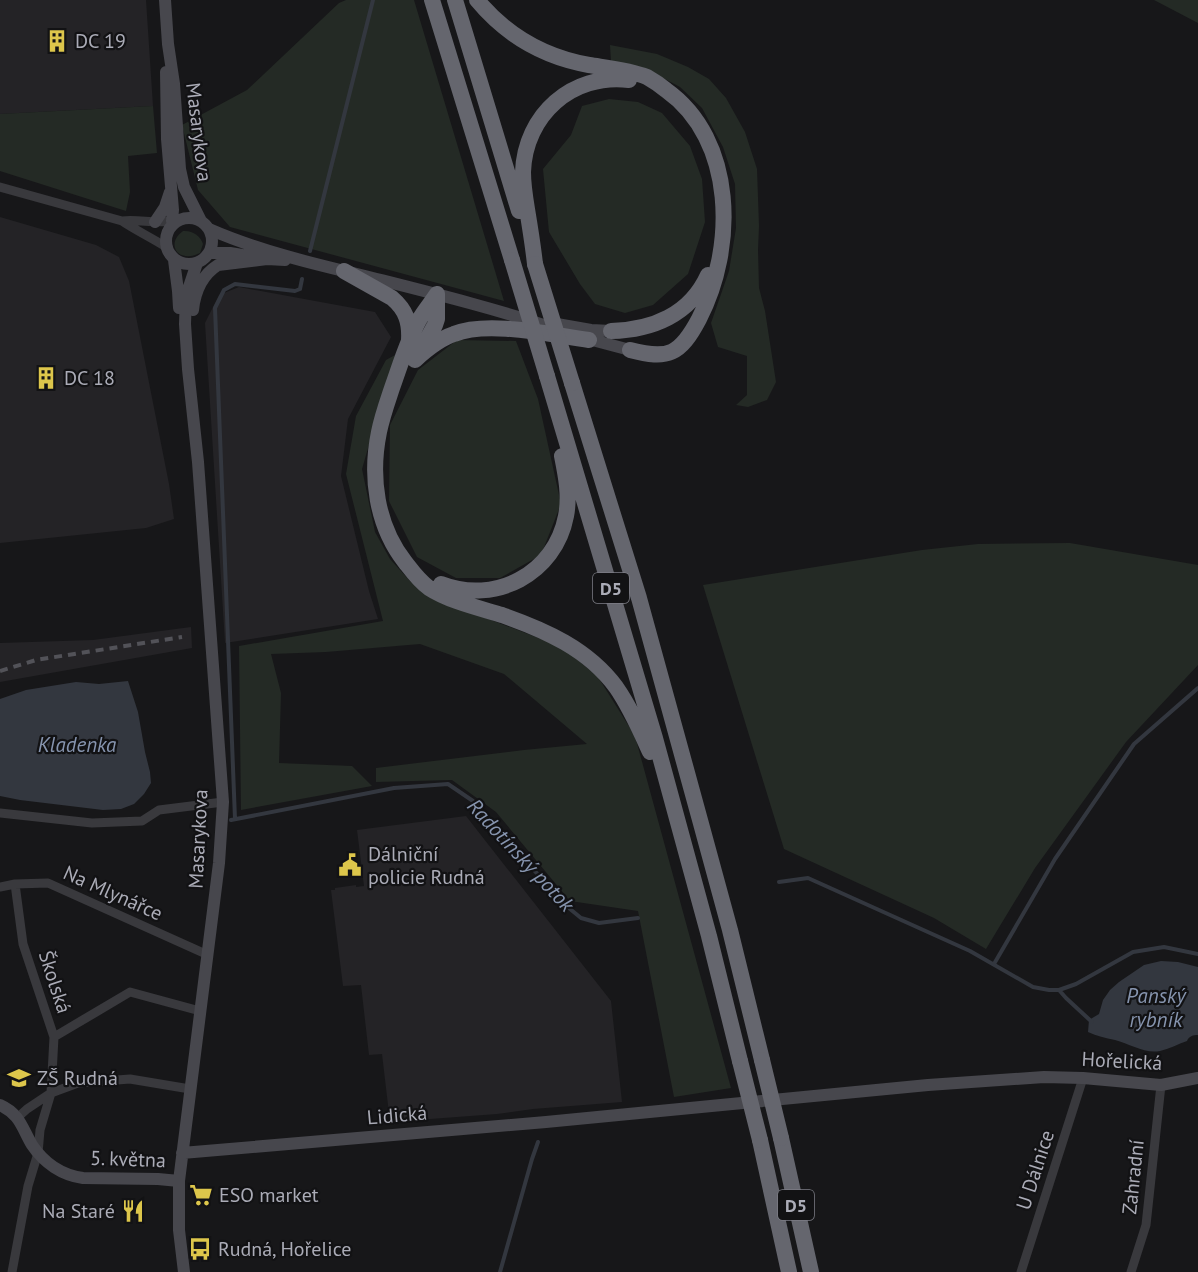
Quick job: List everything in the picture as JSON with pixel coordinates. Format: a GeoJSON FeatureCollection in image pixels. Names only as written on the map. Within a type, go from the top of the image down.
{"type":"FeatureCollection","features":[{"type":"Feature","properties":{"kind":"highway","name":"D5"},"geometry":{"type":"LineString","coordinates":[[432,0],[655,738],[709,936],[760,1140],[789,1272]]}},
{"type":"Feature","properties":{"kind":"highway","name":"D5"},"geometry":{"type":"LineString","coordinates":[[455,0],[639,598],[721,897],[781,1138],[811,1272]]}},
{"type":"Feature","properties":{"kind":"highway"},"geometry":{"type":"LineString","coordinates":[[477,0],[501,25],[531,46],[561,59],[642,76],[653,81],[685,105],[704,132],[715,160],[722,189],[724,211],[719,261],[714,280],[700,317],[688,338],[674,351],[662,355],[648,355],[630,350]]}},
{"type":"Feature","properties":{"kind":"highway"},"geometry":{"type":"LineString","coordinates":[[536,264],[523,173],[527,147],[546,111],[567,92],[598,81],[619,79],[633,81],[672,94]]}},
{"type":"Feature","properties":{"kind":"highway"},"geometry":{"type":"LineString","coordinates":[[611,332],[653,325],[686,305],[699,292],[707,278],[723,232]]}},
{"type":"Feature","properties":{"kind":"highway"},"geometry":{"type":"LineString","coordinates":[[344,271],[398,302],[408,321],[408,344]]}},
{"type":"Feature","properties":{"kind":"highway"},"geometry":{"type":"LineString","coordinates":[[437,294],[419,321],[408,344],[382,418],[376,446],[376,493],[390,541],[422,582],[436,592],[550,634],[594,663],[611,681],[625,702],[641,731],[672,802]]}},
{"type":"Feature","properties":{"kind":"highway"},"geometry":{"type":"LineString","coordinates":[[387,403],[435,325],[437,294]]}},
{"type":"Feature","properties":{"kind":"highway"},"geometry":{"type":"LineString","coordinates":[[415,360],[432,346],[454,333],[474,329],[497,328],[589,340]]}},
{"type":"Feature","properties":{"kind":"highway"},"geometry":{"type":"LineString","coordinates":[[409,567],[431,579],[460,590],[493,590],[515,582],[535,569],[552,551],[562,532],[568,505],[568,493],[547,376]]}},
{"type":"Feature","properties":{"kind":"main road","name":"Masarykova"},"geometry":{"type":"LineString","coordinates":[[165,0],[180,169],[184,187],[205,225]]}},
{"type":"Feature","properties":{"kind":"main road","name":"Masarykova"},"geometry":{"type":"LineString","coordinates":[[168,44],[165,81],[173,222]]}},
{"type":"Feature","properties":{"kind":"main road"},"geometry":{"type":"LineString","coordinates":[[155,222],[165,207],[171,188]]}},
{"type":"Feature","properties":{"kind":"main road"},"geometry":{"type":"LineString","coordinates":[[205,225],[212,239],[212,247],[206,257],[197,263],[185,264],[174,260],[166,247],[166,235],[173,222],[193,218],[230,238],[300,260],[437,294],[523,318],[589,340],[630,350]]}},
{"type":"Feature","properties":{"kind":"main road"},"geometry":{"type":"LineString","coordinates":[[209,253],[239,253],[267,259]]}},
{"type":"Feature","properties":{"kind":"main road"},"geometry":{"type":"LineString","coordinates":[[192,407],[194,299],[207,275],[219,265],[267,259],[300,260]]}},
{"type":"Feature","properties":{"kind":"main road","name":"Masarykova"},"geometry":{"type":"LineString","coordinates":[[174,260],[178,291],[180,360],[192,407]]}},
{"type":"Feature","properties":{"kind":"main road","name":"Masarykova"},"geometry":{"type":"LineString","coordinates":[[184,1272],[179,1230],[179,1180],[219,863],[223,801],[198,462],[188,369],[186,304],[197,263]]}},
{"type":"Feature","properties":{"kind":"main road"},"geometry":{"type":"LineString","coordinates":[[523,318],[611,332]]}},
{"type":"Feature","properties":{"kind":"main road","name":"Hořelická"},"geometry":{"type":"LineString","coordinates":[[616,1115],[928,1085],[1044,1077],[1161,1085],[1198,1078]]}},
{"type":"Feature","properties":{"kind":"main road","name":"5. května"},"geometry":{"type":"LineString","coordinates":[[0,1105],[10,1110],[17,1118],[38,1153],[54,1167],[74,1177],[179,1180]]}},
{"type":"Feature","properties":{"kind":"main road","name":"Lidická"},"geometry":{"type":"LineString","coordinates":[[182,1153],[616,1115]]}},
{"type":"Feature","properties":{"kind":"street"},"geometry":{"type":"LineString","coordinates":[[0,187],[122,222],[166,247]]}},
{"type":"Feature","properties":{"kind":"street"},"geometry":{"type":"LineString","coordinates":[[122,222],[131,220],[173,222]]}},
{"type":"Feature","properties":{"kind":"street"},"geometry":{"type":"LineString","coordinates":[[0,813],[92,823],[142,821],[159,810],[223,801]]}},
{"type":"Feature","properties":{"kind":"street","name":"Na Mlynářce"},"geometry":{"type":"LineString","coordinates":[[0,887],[15,884],[48,884],[208,955]]}},
{"type":"Feature","properties":{"kind":"street","name":"Školská"},"geometry":{"type":"LineString","coordinates":[[12,1272],[28,1186],[38,1153],[40,1130],[51,1093],[54,1037],[23,944],[15,884]]}},
{"type":"Feature","properties":{"kind":"street"},"geometry":{"type":"LineString","coordinates":[[54,1037],[130,992],[200,1011]]}},
{"type":"Feature","properties":{"kind":"street","name":"U Dálnice"},"geometry":{"type":"LineString","coordinates":[[1021,1272],[1083,1078]]}},
{"type":"Feature","properties":{"kind":"street"},"geometry":{"type":"LineString","coordinates":[[17,1118],[51,1093],[78,1083],[130,1079],[190,1089]]}},
{"type":"Feature","properties":{"kind":"street","name":"Zahradní"},"geometry":{"type":"LineString","coordinates":[[1131,1272],[1146,1225],[1161,1085]]}},
{"type":"Feature","properties":{"kind":"shaded area"},"geometry":{"type":"Polygon","coordinates":[[[0,0],[146,0],[153,106],[0,114],[0,0]]]}},
{"type":"Feature","properties":{"kind":"shaded area"},"geometry":{"type":"Polygon","coordinates":[[[346,0],[414,0],[504,301],[230,227],[198,190],[182,125],[247,90],[339,3],[346,0]]]}},
{"type":"Feature","properties":{"kind":"shaded area"},"geometry":{"type":"Polygon","coordinates":[[[1154,0],[1198,0],[1198,23],[1154,0]]]}},
{"type":"Feature","properties":{"kind":"shaded area"},"geometry":{"type":"Polygon","coordinates":[[[610,45],[657,54],[709,79],[726,98],[745,132],[757,169],[759,288],[765,311],[776,382],[767,400],[748,407],[736,405],[747,395],[747,356],[718,347],[711,323],[729,271],[736,228],[735,184],[723,147],[702,108],[680,87],[648,70],[611,61],[610,45]]]}},
{"type":"Feature","properties":{"kind":"shaded area"},"geometry":{"type":"Polygon","coordinates":[[[609,99],[638,102],[662,113],[690,146],[702,179],[705,222],[688,274],[653,305],[625,313],[595,304],[580,284],[549,232],[543,169],[571,135],[582,106],[609,99]]]}},
{"type":"Feature","properties":{"kind":"shaded area"},"geometry":{"type":"Polygon","coordinates":[[[153,106],[157,153],[128,156],[130,192],[126,211],[0,171],[0,114],[153,106]]]}},
{"type":"Feature","properties":{"kind":"shaded area"},"geometry":{"type":"Polygon","coordinates":[[[0,217],[96,245],[119,257],[129,281],[174,519],[146,528],[0,543],[0,217]]]}},
{"type":"Feature","properties":{"kind":"shaded area"},"geometry":{"type":"Polygon","coordinates":[[[183,231],[193,233],[200,238],[203,244],[200,253],[186,256],[176,251],[175,241],[183,231]]]}},
{"type":"Feature","properties":{"kind":"shaded area"},"geometry":{"type":"Polygon","coordinates":[[[239,287],[375,312],[391,337],[348,419],[341,476],[378,619],[225,643],[205,323],[219,295],[239,287]]]}},
{"type":"Feature","properties":{"kind":"shaded area"},"geometry":{"type":"Polygon","coordinates":[[[457,340],[516,341],[538,399],[561,504],[541,555],[500,578],[456,578],[417,557],[389,501],[390,425],[418,370],[457,340]]]}},
{"type":"Feature","properties":{"kind":"shaded area"},"geometry":{"type":"Polygon","coordinates":[[[395,355],[362,469],[375,532],[390,559],[410,581],[439,600],[562,647],[598,677],[635,736],[731,1088],[674,1097],[638,911],[570,901],[496,812],[452,780],[376,782],[376,768],[587,744],[504,674],[420,644],[271,654],[281,693],[279,763],[352,766],[372,786],[241,810],[239,646],[383,621],[346,474],[356,416],[386,360],[395,355]]]}},
{"type":"Feature","properties":{"kind":"shaded area"},"geometry":{"type":"Polygon","coordinates":[[[1070,543],[1198,565],[1198,665],[1126,742],[1035,868],[986,949],[934,918],[784,849],[703,585],[922,550],[978,544],[1070,543]]]}},
{"type":"Feature","properties":{"kind":"shaded area"},"geometry":{"type":"Polygon","coordinates":[[[191,627],[192,648],[0,682],[0,643],[93,640],[191,627]]]}},
{"type":"Feature","properties":{"kind":"shaded area"},"geometry":{"type":"Polygon","coordinates":[[[466,816],[611,1001],[622,1102],[390,1122],[382,1054],[369,1055],[361,985],[343,986],[331,890],[356,885],[356,887],[364,886],[357,830],[466,816]]]}},
{"type":"Feature","properties":{"kind":"water","name":"Kladenka"},"geometry":{"type":"Polygon","coordinates":[[[128,681],[138,712],[151,783],[134,804],[121,809],[103,810],[0,796],[0,699],[26,690],[76,682],[99,684],[128,681]]]}},
{"type":"Feature","properties":{"kind":"water","name":"Panský rybník"},"geometry":{"type":"Polygon","coordinates":[[[1161,961],[1198,967],[1198,1035],[1191,1036],[1187,1041],[1170,1048],[1154,1052],[1088,1032],[1089,1020],[1099,1014],[1103,1000],[1110,990],[1144,965],[1161,961]]]}},
{"type":"Feature","properties":{"kind":"waterway"},"geometry":{"type":"LineString","coordinates":[[310,251],[373,0]]}},
{"type":"Feature","properties":{"kind":"waterway"},"geometry":{"type":"LineString","coordinates":[[235,819],[215,308],[224,290],[235,284],[295,291],[300,289],[302,279]]}},
{"type":"Feature","properties":{"kind":"waterway"},"geometry":{"type":"LineString","coordinates":[[994,964],[1055,859],[1134,744],[1198,688]]}},
{"type":"Feature","properties":{"kind":"waterway","name":"Radotínský potok"},"geometry":{"type":"LineString","coordinates":[[231,820],[394,788],[448,784],[473,801],[564,904],[581,918],[599,923],[638,918]]}},
{"type":"Feature","properties":{"kind":"waterway","name":"Radotínský potok"},"geometry":{"type":"LineString","coordinates":[[779,882],[808,878],[970,951],[1033,987],[1049,990],[1059,990],[1076,984],[1133,952],[1164,947],[1198,954]]}},
{"type":"Feature","properties":{"kind":"waterway"},"geometry":{"type":"LineString","coordinates":[[1059,990],[1092,1022]]}},
{"type":"Feature","properties":{"kind":"waterway"},"geometry":{"type":"LineString","coordinates":[[500,1272],[538,1142]]}},
{"type":"Feature","properties":{"kind":"railway"},"geometry":{"type":"LineString","coordinates":[[0,671],[36,660],[182,637]]}},
{"type":"Feature","properties":{"kind":"place","name":"DC 19"},"geometry":{"type":"Point","coordinates":[57,41]}},
{"type":"Feature","properties":{"kind":"place","name":"DC 18"},"geometry":{"type":"Point","coordinates":[46,378]}},
{"type":"Feature","properties":{"kind":"place","name":"Dálniční policie Rudná"},"geometry":{"type":"Point","coordinates":[350,865]}},
{"type":"Feature","properties":{"kind":"place","name":"ZŠ Rudná"},"geometry":{"type":"Point","coordinates":[19,1078]}},
{"type":"Feature","properties":{"kind":"place","name":"ESO market"},"geometry":{"type":"Point","coordinates":[201,1195]}},
{"type":"Feature","properties":{"kind":"place","name":"Na Staré"},"geometry":{"type":"Point","coordinates":[133,1211]}},
{"type":"Feature","properties":{"kind":"place","name":"Rudná, Hořelice"},"geometry":{"type":"Point","coordinates":[200,1249]}}]}
